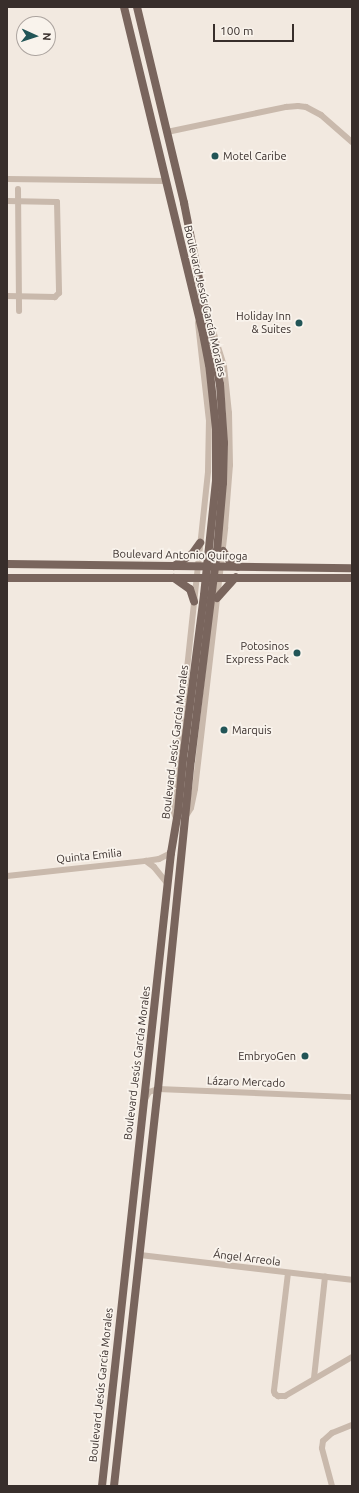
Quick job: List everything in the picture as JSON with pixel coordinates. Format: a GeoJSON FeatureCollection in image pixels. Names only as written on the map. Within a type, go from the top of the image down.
{"type":"FeatureCollection","features":[{"type":"Feature","properties":{"kind":"main road","name":"Boulevard Jesús García Morales"},"geometry":{"type":"LineString","coordinates":[[114,1486],[158,1089],[186,816],[187,759],[216,480],[216,423],[209,364],[124,7]]}},
{"type":"Feature","properties":{"kind":"main road","name":"Boulevard Jesús García Morales"},"geometry":{"type":"LineString","coordinates":[[102,1486],[171,853],[187,759],[217,551],[223,483],[224,443],[220,384],[207,312],[167,132],[137,7]]}},
{"type":"Feature","properties":{"kind":"main road"},"geometry":{"type":"LineString","coordinates":[[174,566],[192,554],[200,543]]}},
{"type":"Feature","properties":{"kind":"main road"},"geometry":{"type":"LineString","coordinates":[[223,551],[229,560],[239,567]]}},
{"type":"Feature","properties":{"kind":"main road","name":"Boulevard Antonio Quiroga"},"geometry":{"type":"LineString","coordinates":[[7,564],[352,568]]}},
{"type":"Feature","properties":{"kind":"main road","name":"Boulevard Antonio Quiroga"},"geometry":{"type":"LineString","coordinates":[[7,578],[352,578]]}},
{"type":"Feature","properties":{"kind":"main road"},"geometry":{"type":"LineString","coordinates":[[174,578],[190,589],[194,601]]}},
{"type":"Feature","properties":{"kind":"main road"},"geometry":{"type":"LineString","coordinates":[[217,598],[236,578]]}},
{"type":"Feature","properties":{"kind":"main road"},"geometry":{"type":"LineString","coordinates":[[122,1297],[135,1299]]}},
{"type":"Feature","properties":{"kind":"street"},"geometry":{"type":"LineString","coordinates":[[167,132],[280,108],[298,106],[306,107],[322,115],[352,142]]}},
{"type":"Feature","properties":{"kind":"street"},"geometry":{"type":"LineString","coordinates":[[7,179],[166,181]]}},
{"type":"Feature","properties":{"kind":"street"},"geometry":{"type":"LineString","coordinates":[[18,189],[19,311]]}},
{"type":"Feature","properties":{"kind":"street"},"geometry":{"type":"LineString","coordinates":[[7,201],[57,202],[59,293],[55,297],[7,296]]}},
{"type":"Feature","properties":{"kind":"street"},"geometry":{"type":"LineString","coordinates":[[177,820],[172,809],[208,471],[209,421],[196,311]]}},
{"type":"Feature","properties":{"kind":"street"},"geometry":{"type":"LineString","coordinates":[[186,816],[191,808],[194,789],[223,551],[230,465],[229,413],[224,366],[214,328],[207,312]]}},
{"type":"Feature","properties":{"kind":"street"},"geometry":{"type":"LineString","coordinates":[[203,524],[205,529],[210,532],[221,532],[225,528]]}},
{"type":"Feature","properties":{"kind":"street"},"geometry":{"type":"LineString","coordinates":[[192,614],[194,610],[208,610],[214,620]]}},
{"type":"Feature","properties":{"kind":"street","name":"Quinta Emilia"},"geometry":{"type":"LineString","coordinates":[[7,876],[146,861],[158,859],[171,853]]}},
{"type":"Feature","properties":{"kind":"street"},"geometry":{"type":"LineString","coordinates":[[146,861],[154,867],[168,884]]}},
{"type":"Feature","properties":{"kind":"street"},"geometry":{"type":"LineString","coordinates":[[144,1100],[149,1092],[158,1089]]}},
{"type":"Feature","properties":{"kind":"street","name":"Lázaro Mercado"},"geometry":{"type":"LineString","coordinates":[[158,1089],[352,1097]]}},
{"type":"Feature","properties":{"kind":"street","name":"Ángel Arreola"},"geometry":{"type":"LineString","coordinates":[[140,1255],[352,1280]]}},
{"type":"Feature","properties":{"kind":"street"},"geometry":{"type":"LineString","coordinates":[[288,1273],[274,1391],[278,1396],[285,1396],[352,1357]]}},
{"type":"Feature","properties":{"kind":"street"},"geometry":{"type":"LineString","coordinates":[[314,1378],[325,1277]]}},
{"type":"Feature","properties":{"kind":"street"},"geometry":{"type":"LineString","coordinates":[[332,1486],[322,1448],[326,1438],[352,1425]]}},
{"type":"Feature","properties":{"kind":"place","name":"Motel Caribe"},"geometry":{"type":"Point","coordinates":[215,156]}},
{"type":"Feature","properties":{"kind":"place","name":"Holiday Inn & Suites"},"geometry":{"type":"Point","coordinates":[299,323]}},
{"type":"Feature","properties":{"kind":"place","name":"Potosinos Express Pack"},"geometry":{"type":"Point","coordinates":[297,653]}},
{"type":"Feature","properties":{"kind":"place","name":"Marquis"},"geometry":{"type":"Point","coordinates":[224,730]}},
{"type":"Feature","properties":{"kind":"place","name":"EmbryoGen"},"geometry":{"type":"Point","coordinates":[305,1056]}}]}
